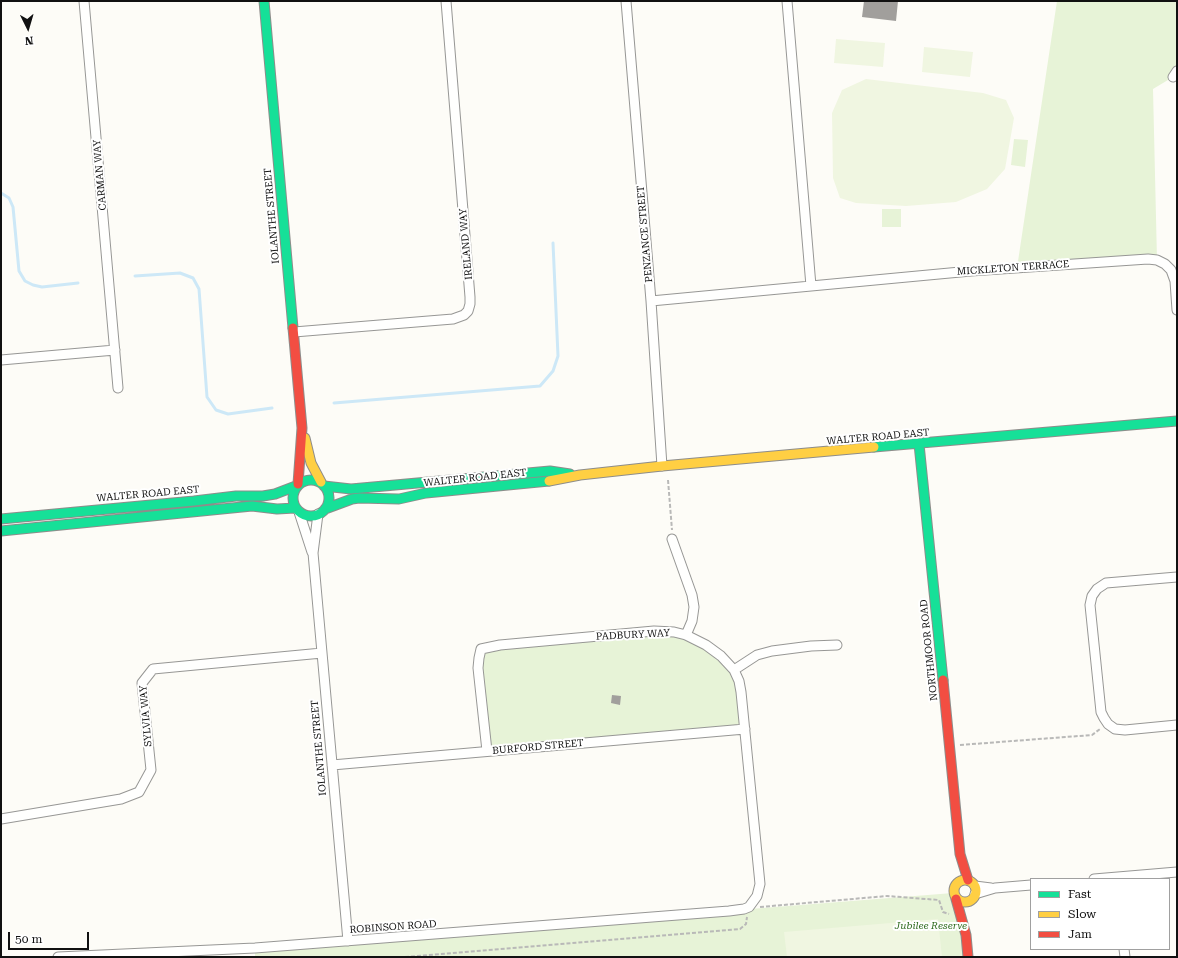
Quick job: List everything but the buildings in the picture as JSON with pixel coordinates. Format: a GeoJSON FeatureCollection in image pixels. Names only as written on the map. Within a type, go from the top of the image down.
{"type":"FeatureCollection","features":[{"type":"Feature","properties":{"kind":"main road","name":"IOLANTHE STREET"},"geometry":{"type":"LineString","coordinates":[[264,1],[302,428],[311,463],[322,484]]}},
{"type":"Feature","properties":{"kind":"main road","name":"WALTER ROAD EAST"},"geometry":{"type":"LineString","coordinates":[[322,511],[352,499],[359,498],[399,499],[426,493],[550,481],[580,475],[662,466],[1177,421]]}},
{"type":"Feature","properties":{"kind":"main road","name":"IOLANTHE STREET"},"geometry":{"type":"LineString","coordinates":[[297,485],[302,428]]}},
{"type":"Feature","properties":{"kind":"main road","name":"NORTHMOOR ROAD"},"geometry":{"type":"LineString","coordinates":[[919,444],[960,854]]}},
{"type":"Feature","properties":{"kind":"main road","name":"WALTER ROAD EAST"},"geometry":{"type":"LineString","coordinates":[[322,484],[351,489],[550,471],[580,475]]}},
{"type":"Feature","properties":{"kind":"main road"},"geometry":{"type":"LineString","coordinates":[[310,480],[316,480],[322,484],[328,492],[330,498],[329,504],[314,516],[304,515],[297,510],[293,500],[293,495],[297,485],[310,480]]}},
{"type":"Feature","properties":{"kind":"main road","name":"WALTER ROAD EAST"},"geometry":{"type":"LineString","coordinates":[[1,519],[236,496],[263,496],[274,494],[297,485]]}},
{"type":"Feature","properties":{"kind":"main road"},"geometry":{"type":"LineString","coordinates":[[1,531],[252,506],[297,510]]}},
{"type":"Feature","properties":{"kind":"main road"},"geometry":{"type":"LineString","coordinates":[[960,854],[953,893],[966,935],[968,957]]}},
{"type":"Feature","properties":{"kind":"main road"},"geometry":{"type":"LineString","coordinates":[[960,854],[972,890],[966,935]]}},
{"type":"Feature","properties":{"kind":"main road"},"geometry":{"type":"LineString","coordinates":[[955,885],[962,880],[972,890]]}},
{"type":"Feature","properties":{"kind":"main road"},"geometry":{"type":"LineString","coordinates":[[956,899],[963,902],[972,890]]}},
{"type":"Feature","properties":{"kind":"street","name":"CARMAN WAY"},"geometry":{"type":"LineString","coordinates":[[84,1],[118,388]]}},
{"type":"Feature","properties":{"kind":"street","name":"IRELAND WAY"},"geometry":{"type":"LineString","coordinates":[[294,332],[453,319],[464,315],[468,310],[470,297],[446,1]]}},
{"type":"Feature","properties":{"kind":"street","name":"PENZANCE STREET"},"geometry":{"type":"LineString","coordinates":[[626,1],[651,301],[662,466]]}},
{"type":"Feature","properties":{"kind":"street"},"geometry":{"type":"LineString","coordinates":[[787,1],[811,286]]}},
{"type":"Feature","properties":{"kind":"street","name":"MICKLETON TERRACE"},"geometry":{"type":"LineString","coordinates":[[651,301],[971,271],[1148,259],[1157,260],[1165,264],[1171,270],[1175,280],[1177,310]]}},
{"type":"Feature","properties":{"kind":"street"},"geometry":{"type":"LineString","coordinates":[[1,360],[115,350]]}},
{"type":"Feature","properties":{"kind":"street","name":"IOLANTHE STREET"},"geometry":{"type":"LineString","coordinates":[[297,510],[313,553],[348,941]]}},
{"type":"Feature","properties":{"kind":"street","name":"IOLANTHE STREET"},"geometry":{"type":"LineString","coordinates":[[313,553],[322,511]]}},
{"type":"Feature","properties":{"kind":"street"},"geometry":{"type":"LineString","coordinates":[[672,539],[692,595],[694,607],[692,621],[686,635]]}},
{"type":"Feature","properties":{"kind":"street"},"geometry":{"type":"LineString","coordinates":[[1177,577],[1106,583],[1097,588],[1092,596],[1091,612],[1101,712],[1108,724],[1115,729],[1125,730],[1177,725]]}},
{"type":"Feature","properties":{"kind":"street","name":"PADBURY WAY"},"geometry":{"type":"LineString","coordinates":[[487,751],[478,668],[481,649],[500,645],[654,632],[674,632],[686,635],[706,645],[721,656],[734,670],[739,680],[741,692],[760,884],[757,896],[749,906]]}},
{"type":"Feature","properties":{"kind":"street"},"geometry":{"type":"LineString","coordinates":[[734,670],[757,655],[772,651],[811,646],[836,645]]}},
{"type":"Feature","properties":{"kind":"street","name":"SYLVIA WAY"},"geometry":{"type":"LineString","coordinates":[[1,819],[121,799],[139,792],[151,770],[142,683],[153,669],[322,653]]}},
{"type":"Feature","properties":{"kind":"street","name":"BURFORD STREET"},"geometry":{"type":"LineString","coordinates":[[332,765],[745,729]]}},
{"type":"Feature","properties":{"kind":"street"},"geometry":{"type":"LineString","coordinates":[[1117,878],[1177,872]]}},
{"type":"Feature","properties":{"kind":"street"},"geometry":{"type":"LineString","coordinates":[[972,890],[1030,885]]}},
{"type":"Feature","properties":{"kind":"street","name":"ROBINSON ROAD"},"geometry":{"type":"LineString","coordinates":[[58,957],[255,953],[348,941],[730,911],[744,909],[749,906]]}},
{"type":"Feature","properties":{"kind":"path"},"geometry":{"type":"LineString","coordinates":[[668,480],[672,539]]}},
{"type":"Feature","properties":{"kind":"path"},"geometry":{"type":"LineString","coordinates":[[949,746],[1092,735],[1108,724]]}},
{"type":"Feature","properties":{"kind":"path"},"geometry":{"type":"LineString","coordinates":[[405,957],[740,929],[746,924],[749,906],[769,907],[887,896],[939,900],[943,912],[950,914]]}},
{"type":"Feature","properties":{"kind":"green space"},"geometry":{"type":"Polygon","coordinates":[[[1057,1],[1177,1],[1177,71],[1173,77],[1153,89],[1157,260],[1017,268],[1057,1]]]}},
{"type":"Feature","properties":{"kind":"green space"},"geometry":{"type":"Polygon","coordinates":[[[836,39],[885,43],[883,67],[834,63],[836,39]]]}},
{"type":"Feature","properties":{"kind":"green space"},"geometry":{"type":"Polygon","coordinates":[[[924,47],[973,52],[970,77],[922,72],[924,47]]]}},
{"type":"Feature","properties":{"kind":"green space"},"geometry":{"type":"Polygon","coordinates":[[[866,79],[983,93],[1006,100],[1014,118],[1005,169],[987,189],[956,202],[906,206],[856,203],[840,198],[833,178],[832,113],[842,90],[866,79]]]}},
{"type":"Feature","properties":{"kind":"green space"},"geometry":{"type":"Polygon","coordinates":[[[1014,139],[1028,140],[1025,167],[1011,165],[1014,139]]]}},
{"type":"Feature","properties":{"kind":"green space"},"geometry":{"type":"Polygon","coordinates":[[[882,209],[901,209],[901,227],[882,227],[882,209]]]}},
{"type":"Feature","properties":{"kind":"green space"},"geometry":{"type":"Polygon","coordinates":[[[654,631],[686,635],[734,670],[745,729],[487,751],[481,649],[654,631]]]}},
{"type":"Feature","properties":{"kind":"green space","name":"Jubilee Reserve"},"geometry":{"type":"Polygon","coordinates":[[[953,893],[968,957],[255,957],[255,948],[953,893]]]}},
{"type":"Feature","properties":{"kind":"green space"},"geometry":{"type":"Polygon","coordinates":[[[938,919],[942,957],[787,957],[784,932],[938,919]]]}},
{"type":"Feature","properties":{"kind":"waterway"},"geometry":{"type":"LineString","coordinates":[[1,193],[9,198],[13,207],[19,271],[25,281],[42,287],[78,283]]}},
{"type":"Feature","properties":{"kind":"waterway"},"geometry":{"type":"LineString","coordinates":[[334,403],[540,386],[553,371],[558,356],[553,243]]}},
{"type":"Feature","properties":{"kind":"waterway"},"geometry":{"type":"LineString","coordinates":[[135,276],[180,273],[193,278],[199,289],[207,397],[216,410],[228,414],[272,408]]}},
{"type":"Feature","properties":{"kind":"traffic: fast"},"geometry":{"type":"LineString","coordinates":[[264,1],[293,328]]}},
{"type":"Feature","properties":{"kind":"traffic: fast"},"geometry":{"type":"LineString","coordinates":[[874,447],[1177,421]]}},
{"type":"Feature","properties":{"kind":"traffic: fast"},"geometry":{"type":"LineString","coordinates":[[919,444],[943,680]]}},
{"type":"Feature","properties":{"kind":"traffic: fast"},"geometry":{"type":"LineString","coordinates":[[324,486],[351,489],[550,471],[570,474]]}},
{"type":"Feature","properties":{"kind":"traffic: fast"},"geometry":{"type":"LineString","coordinates":[[315,480],[324,485],[328,491],[329,498],[328,505],[324,511],[315,516],[307,516],[298,511],[294,505],[293,494],[298,485],[304,481],[315,480]]}},
{"type":"Feature","properties":{"kind":"traffic: fast"},"geometry":{"type":"LineString","coordinates":[[325,509],[352,499],[359,498],[399,499],[426,493],[549,481]]}},
{"type":"Feature","properties":{"kind":"traffic: fast"},"geometry":{"type":"LineString","coordinates":[[1,519],[236,496],[263,496],[275,494],[296,486]]}},
{"type":"Feature","properties":{"kind":"traffic: fast"},"geometry":{"type":"LineString","coordinates":[[1,531],[252,506],[277,509],[295,508]]}},
{"type":"Feature","properties":{"kind":"traffic: slow"},"geometry":{"type":"LineString","coordinates":[[305,438],[311,463],[321,482]]}},
{"type":"Feature","properties":{"kind":"traffic: slow"},"geometry":{"type":"LineString","coordinates":[[549,481],[580,475],[662,466],[874,447]]}},
{"type":"Feature","properties":{"kind":"traffic: slow"},"geometry":{"type":"LineString","coordinates":[[965,880],[973,883],[976,891],[973,899],[965,902],[957,899],[954,891],[957,883],[965,880]]}},
{"type":"Feature","properties":{"kind":"traffic: jam"},"geometry":{"type":"LineString","coordinates":[[293,328],[302,428],[298,484]]}},
{"type":"Feature","properties":{"kind":"traffic: jam"},"geometry":{"type":"LineString","coordinates":[[943,680],[960,854],[968,880]]}},
{"type":"Feature","properties":{"kind":"traffic: jam"},"geometry":{"type":"LineString","coordinates":[[956,899],[966,935],[968,957]]}}]}
